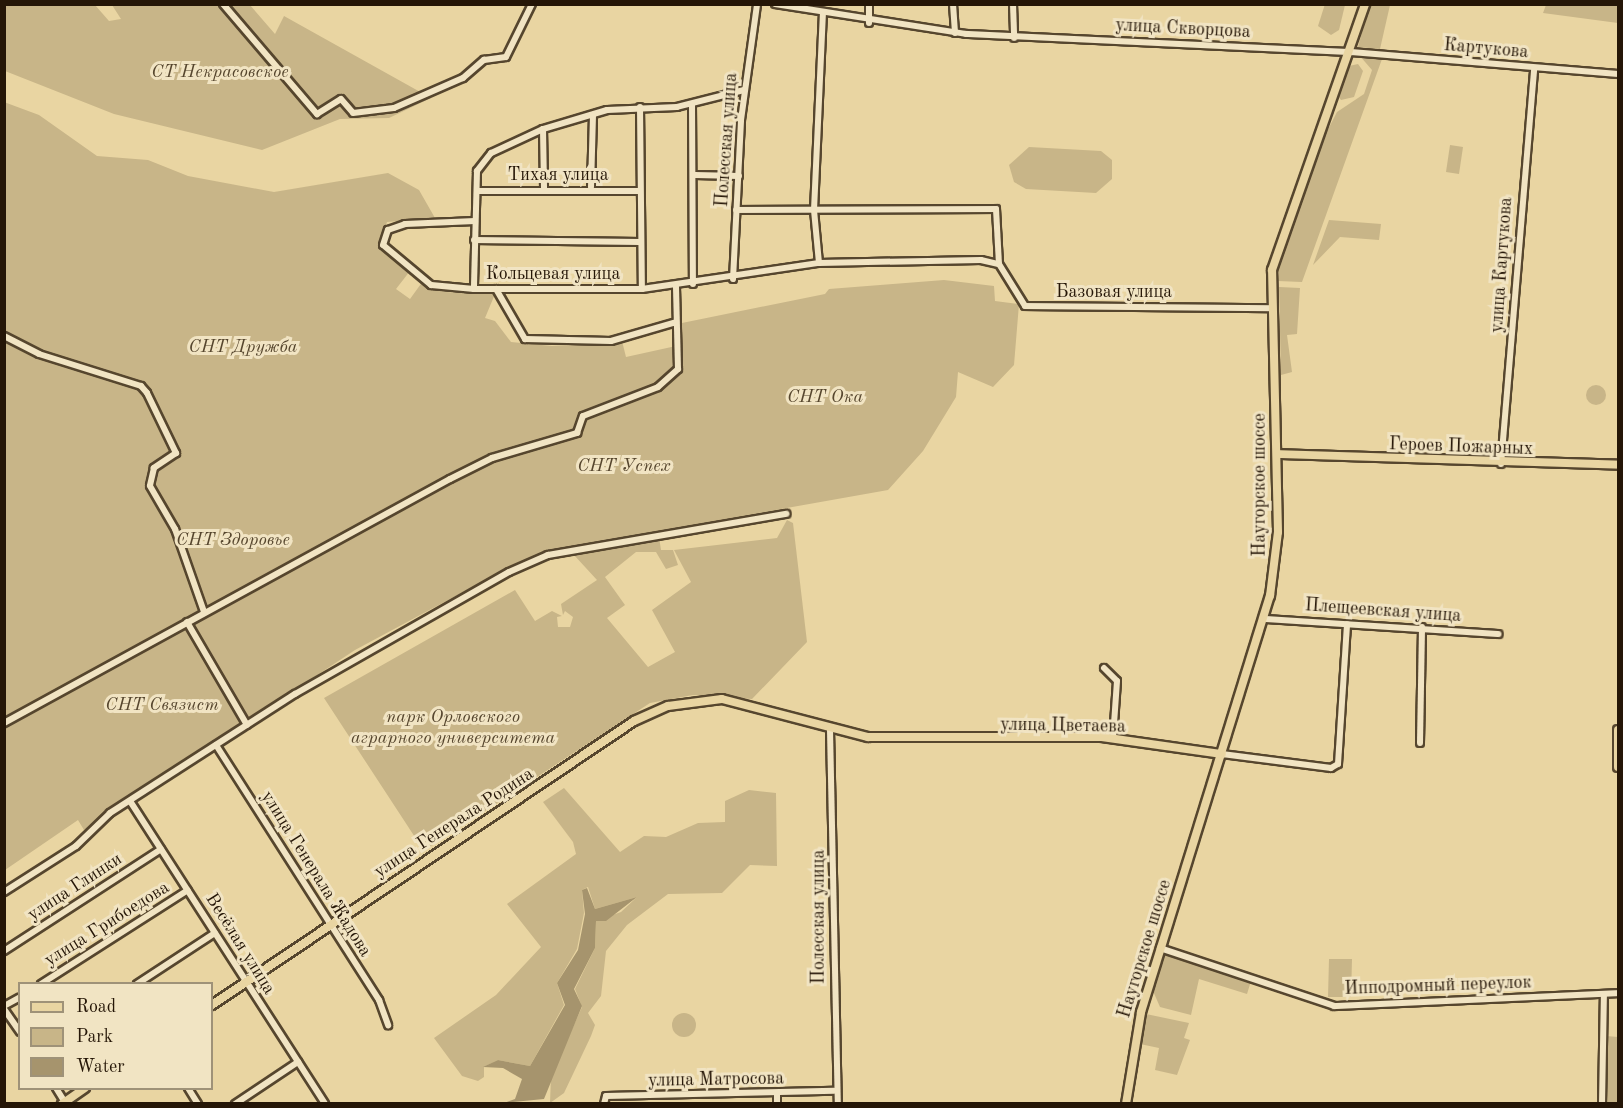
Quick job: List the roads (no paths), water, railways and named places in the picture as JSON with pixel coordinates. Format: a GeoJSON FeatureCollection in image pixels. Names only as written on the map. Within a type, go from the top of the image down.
{"type":"FeatureCollection","features":[{"type":"Feature","properties":{"kind":"main road","name":"Наугорское шоссе"},"geometry":{"type":"LineString","coordinates":[[1126,1104],[1133,1045],[1160,948],[1264,619],[1278,532],[1271,308],[1275,256],[1351,52],[1365,4]]}},
{"type":"Feature","properties":{"kind":"main road","name":"Героев Пожарных"},"geometry":{"type":"LineString","coordinates":[[1276,454],[1501,464],[1618,465]]}},
{"type":"Feature","properties":{"kind":"main road","name":"улица Генерала Родина"},"geometry":{"type":"LineString","coordinates":[[213,1004],[328,924],[654,710],[722,699],[830,730]]}},
{"type":"Feature","properties":{"kind":"main road","name":"улица Цветаева"},"geometry":{"type":"LineString","coordinates":[[830,730],[873,738],[1113,738],[1222,754]]}},
{"type":"Feature","properties":{"kind":"main road"},"geometry":{"type":"LineString","coordinates":[[1618,730],[1618,767]]}},
{"type":"Feature","properties":{"kind":"main road"},"geometry":{"type":"LineString","coordinates":[[64,1103],[84,1090]]}},
{"type":"Feature","properties":{"kind":"street"},"geometry":{"type":"LineString","coordinates":[[223,4],[317,114],[341,99],[353,113],[394,108],[463,78],[484,60],[506,57],[532,4]]}},
{"type":"Feature","properties":{"kind":"street","name":"Полесская улица"},"geometry":{"type":"LineString","coordinates":[[733,279],[744,90],[757,4]]}},
{"type":"Feature","properties":{"kind":"street"},"geometry":{"type":"LineString","coordinates":[[869,4],[869,22]]}},
{"type":"Feature","properties":{"kind":"street"},"geometry":{"type":"LineString","coordinates":[[953,4],[955,33]]}},
{"type":"Feature","properties":{"kind":"street"},"geometry":{"type":"LineString","coordinates":[[1013,4],[1014,38]]}},
{"type":"Feature","properties":{"kind":"street","name":"улица Скворцова"},"geometry":{"type":"LineString","coordinates":[[778,5],[869,22],[1014,38],[1351,52]]}},
{"type":"Feature","properties":{"kind":"street"},"geometry":{"type":"LineString","coordinates":[[819,263],[814,210],[823,14]]}},
{"type":"Feature","properties":{"kind":"street","name":"Картукова"},"geometry":{"type":"LineString","coordinates":[[1351,52],[1618,74]]}},
{"type":"Feature","properties":{"kind":"street","name":"улица Картукова"},"geometry":{"type":"LineString","coordinates":[[1501,464],[1534,68]]}},
{"type":"Feature","properties":{"kind":"street","name":"Кольцевая улица"},"geometry":{"type":"LineString","coordinates":[[744,90],[692,104],[640,107],[593,115],[543,129],[488,156],[477,171],[474,289],[642,289],[733,279],[819,263],[981,260],[999,264]]}},
{"type":"Feature","properties":{"kind":"street"},"geometry":{"type":"LineString","coordinates":[[692,104],[695,175],[693,284]]}},
{"type":"Feature","properties":{"kind":"street"},"geometry":{"type":"LineString","coordinates":[[640,107],[642,289]]}},
{"type":"Feature","properties":{"kind":"street"},"geometry":{"type":"LineString","coordinates":[[591,188],[593,115]]}},
{"type":"Feature","properties":{"kind":"street"},"geometry":{"type":"LineString","coordinates":[[543,129],[544,188]]}},
{"type":"Feature","properties":{"kind":"street"},"geometry":{"type":"LineString","coordinates":[[695,175],[739,176]]}},
{"type":"Feature","properties":{"kind":"street","name":"Тихая улица"},"geometry":{"type":"LineString","coordinates":[[477,191],[591,188],[640,191]]}},
{"type":"Feature","properties":{"kind":"street"},"geometry":{"type":"LineString","coordinates":[[736,210],[996,210],[999,264]]}},
{"type":"Feature","properties":{"kind":"street"},"geometry":{"type":"LineString","coordinates":[[474,289],[431,285],[382,245],[388,230],[405,224],[475,221]]}},
{"type":"Feature","properties":{"kind":"street"},"geometry":{"type":"LineString","coordinates":[[474,240],[640,242]]}},
{"type":"Feature","properties":{"kind":"street","name":"Базовая улица"},"geometry":{"type":"LineString","coordinates":[[999,264],[1026,306],[1271,308]]}},
{"type":"Feature","properties":{"kind":"street"},"geometry":{"type":"LineString","coordinates":[[4,723],[450,479],[492,458],[577,433],[583,416],[658,387],[678,369],[673,323],[676,286]]}},
{"type":"Feature","properties":{"kind":"street"},"geometry":{"type":"LineString","coordinates":[[496,289],[525,339],[611,341],[673,323]]}},
{"type":"Feature","properties":{"kind":"street"},"geometry":{"type":"LineString","coordinates":[[4,336],[39,354],[141,386],[147,393],[176,453],[154,468],[150,486],[175,530],[204,612]]}},
{"type":"Feature","properties":{"kind":"street"},"geometry":{"type":"LineString","coordinates":[[4,892],[76,846],[110,813],[359,654],[548,555],[639,537],[786,514]]}},
{"type":"Feature","properties":{"kind":"street","name":"Плещеевская улица"},"geometry":{"type":"LineString","coordinates":[[1264,619],[1422,627],[1499,634]]}},
{"type":"Feature","properties":{"kind":"street"},"geometry":{"type":"LineString","coordinates":[[187,622],[247,725]]}},
{"type":"Feature","properties":{"kind":"street","name":"улица Цветаева"},"geometry":{"type":"LineString","coordinates":[[1222,754],[1331,768],[1339,761],[1347,624]]}},
{"type":"Feature","properties":{"kind":"street"},"geometry":{"type":"LineString","coordinates":[[1420,743],[1422,627]]}},
{"type":"Feature","properties":{"kind":"street"},"geometry":{"type":"LineString","coordinates":[[1104,668],[1117,681],[1113,738]]}},
{"type":"Feature","properties":{"kind":"street","name":"Полесская улица"},"geometry":{"type":"LineString","coordinates":[[830,730],[834,1090],[839,1103]]}},
{"type":"Feature","properties":{"kind":"street","name":"улица Генерала Жадова"},"geometry":{"type":"LineString","coordinates":[[216,745],[328,924],[385,1008],[387,1023]]}},
{"type":"Feature","properties":{"kind":"street","name":"Весёлая улица"},"geometry":{"type":"LineString","coordinates":[[130,801],[298,1062],[321,1102]]}},
{"type":"Feature","properties":{"kind":"street","name":"улица Глинки"},"geometry":{"type":"LineString","coordinates":[[4,951],[161,849]]}},
{"type":"Feature","properties":{"kind":"street","name":"улица Грибоедова"},"geometry":{"type":"LineString","coordinates":[[44,982],[188,890]]}},
{"type":"Feature","properties":{"kind":"street"},"geometry":{"type":"LineString","coordinates":[[140,982],[215,933]]}},
{"type":"Feature","properties":{"kind":"street","name":"Ипподромный переулок"},"geometry":{"type":"LineString","coordinates":[[1160,948],[1334,1006],[1618,993]]}},
{"type":"Feature","properties":{"kind":"street"},"geometry":{"type":"LineString","coordinates":[[1602,1104],[1604,994]]}},
{"type":"Feature","properties":{"kind":"street"},"geometry":{"type":"LineString","coordinates":[[18,998],[4,1008],[18,1029]]}},
{"type":"Feature","properties":{"kind":"street"},"geometry":{"type":"LineString","coordinates":[[235,1104],[298,1062]]}},
{"type":"Feature","properties":{"kind":"street"},"geometry":{"type":"LineString","coordinates":[[189,1090],[198,1104]]}},
{"type":"Feature","properties":{"kind":"street","name":"улица Матросова"},"geometry":{"type":"LineString","coordinates":[[604,1104],[606,1096],[777,1094],[834,1090]]}},
{"type":"Feature","properties":{"kind":"street"},"geometry":{"type":"LineString","coordinates":[[777,1094],[777,1104]]}},
{"type":"Feature","properties":{"kind":"street"},"geometry":{"type":"LineString","coordinates":[[689,1095],[689,1104]]}},
{"type":"Feature","properties":{"kind":"water"},"geometry":{"type":"Polygon","coordinates":[[[587,888],[595,909],[637,897],[606,921],[596,921],[595,948],[574,989],[582,1006],[544,1099],[504,1103],[515,1099],[522,1079],[503,1068],[483,1067],[498,1060],[530,1066],[565,1005],[557,983],[578,950],[585,914],[582,890],[587,888]]]}},
{"type":"Feature","properties":{"kind":"park label","name":"СТ Некрасовское"},"geometry":{"type":"Point","coordinates":[220,72]}},
{"type":"Feature","properties":{"kind":"park label","name":"СНТ Дружба"},"geometry":{"type":"Point","coordinates":[243,347]}},
{"type":"Feature","properties":{"kind":"park label","name":"СНТ Ока"},"geometry":{"type":"Point","coordinates":[825,397]}},
{"type":"Feature","properties":{"kind":"park label","name":"СНТ Успех"},"geometry":{"type":"Point","coordinates":[624,466]}},
{"type":"Feature","properties":{"kind":"park label","name":"СНТ Здоровье"},"geometry":{"type":"Point","coordinates":[233,540]}},
{"type":"Feature","properties":{"kind":"park label","name":"СНТ Связист"},"geometry":{"type":"Point","coordinates":[162,705]}},
{"type":"Feature","properties":{"kind":"park label","name":"парк Орловского аграрного университета"},"geometry":{"type":"Point","coordinates":[453,728]}}]}
